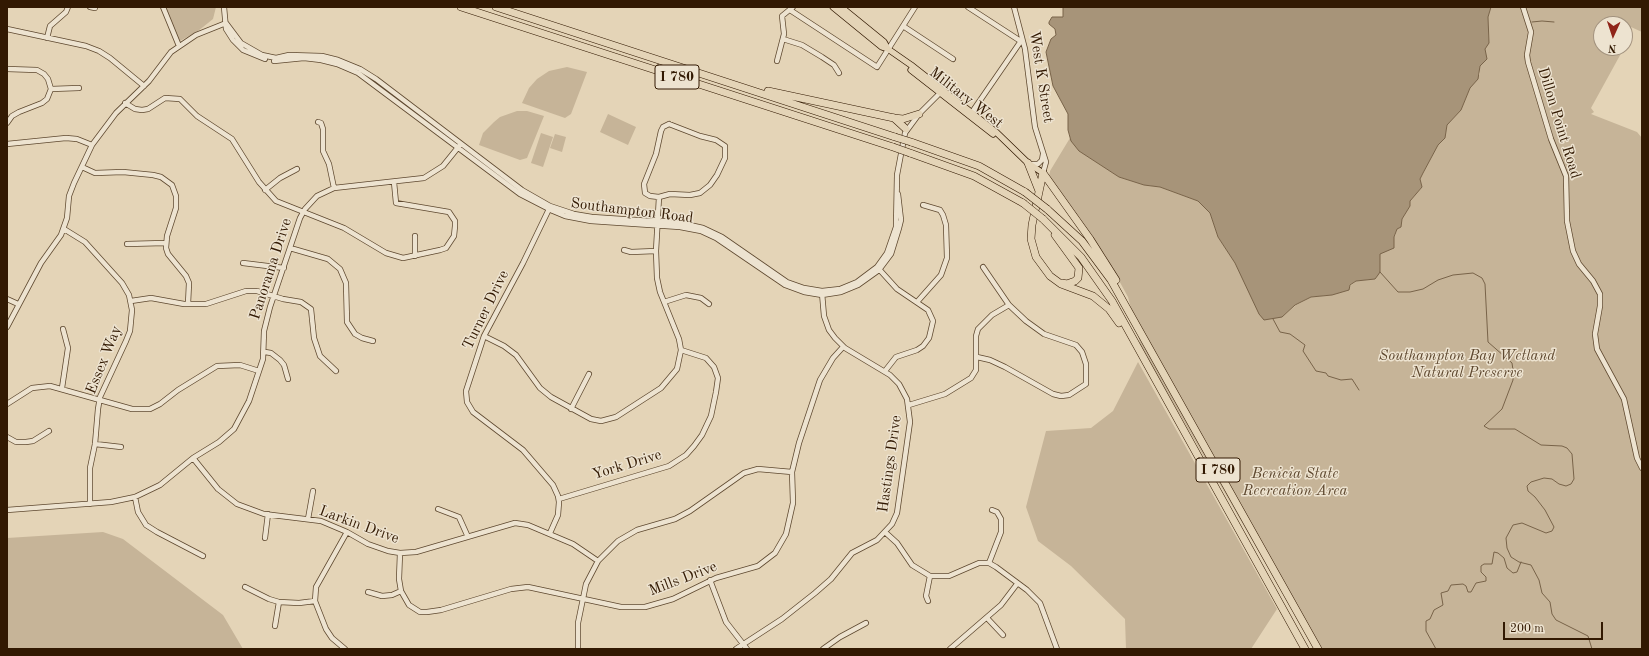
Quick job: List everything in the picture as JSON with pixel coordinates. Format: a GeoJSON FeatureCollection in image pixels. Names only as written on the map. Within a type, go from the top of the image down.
{"type":"FeatureCollection","features":[{"type":"Feature","properties":{"kind":"highway","name":"I 780"},"geometry":{"type":"LineString","coordinates":[[461,7],[893,147],[974,176],[1023,203],[1067,241],[1090,269],[1112,301],[1305,649]]}},
{"type":"Feature","properties":{"kind":"highway","name":"I 780"},"geometry":{"type":"LineString","coordinates":[[496,7],[895,137],[979,166],[1025,192],[1047,209],[1071,230],[1097,260],[1131,315],[1319,649]]}},
{"type":"Feature","properties":{"kind":"highway"},"geometry":{"type":"LineString","coordinates":[[708,76],[788,96],[894,118],[903,119],[919,114]]}},
{"type":"Feature","properties":{"kind":"highway"},"geometry":{"type":"LineString","coordinates":[[894,118],[906,130]]}},
{"type":"Feature","properties":{"kind":"highway"},"geometry":{"type":"LineString","coordinates":[[1028,164],[1039,191]]}},
{"type":"Feature","properties":{"kind":"highway"},"geometry":{"type":"LineString","coordinates":[[1043,173],[1032,225],[1031,238],[1033,250],[1044,271],[1057,282],[1093,296],[1102,302],[1116,319],[1147,366]]}},
{"type":"Feature","properties":{"kind":"highway"},"geometry":{"type":"LineString","coordinates":[[1043,173],[1108,265],[1131,315]]}},
{"type":"Feature","properties":{"kind":"highway"},"geometry":{"type":"LineString","coordinates":[[1043,219],[1079,268],[1078,278],[1075,281],[1067,284],[1057,282]]}},
{"type":"Feature","properties":{"kind":"highway"},"geometry":{"type":"LineString","coordinates":[[1285,612],[1300,649]]}},
{"type":"Feature","properties":{"kind":"main road","name":"Military West"},"geometry":{"type":"LineString","coordinates":[[832,7],[971,115],[1010,150],[1016,152],[1028,164],[1043,173]]}},
{"type":"Feature","properties":{"kind":"main road","name":"Military West"},"geometry":{"type":"LineString","coordinates":[[841,7],[884,42],[888,49]]}},
{"type":"Feature","properties":{"kind":"street"},"geometry":{"type":"LineString","coordinates":[[47,38],[50,26],[68,7]]}},
{"type":"Feature","properties":{"kind":"street"},"geometry":{"type":"LineString","coordinates":[[163,7],[179,46]]}},
{"type":"Feature","properties":{"kind":"street","name":"Southampton Road"},"geometry":{"type":"LineString","coordinates":[[224,7],[226,22],[241,43],[262,55],[276,58],[289,55],[322,56],[338,60],[360,69],[460,145],[522,190],[550,208],[587,216],[658,224],[682,223],[710,230],[787,282],[822,293],[850,289],[869,279],[891,254],[900,228],[901,220],[897,175],[906,130],[919,114],[941,92]]}},
{"type":"Feature","properties":{"kind":"street"},"geometry":{"type":"LineString","coordinates":[[778,61],[784,29],[782,16],[791,9],[877,67],[915,7]]}},
{"type":"Feature","properties":{"kind":"street"},"geometry":{"type":"LineString","coordinates":[[968,7],[1022,42],[971,115]]}},
{"type":"Feature","properties":{"kind":"street","name":"West K Street"},"geometry":{"type":"LineString","coordinates":[[1014,7],[1022,42],[1034,116],[1046,166],[1043,173]]}},
{"type":"Feature","properties":{"kind":"street","name":"Dillon Point Road"},"geometry":{"type":"LineString","coordinates":[[1523,7],[1531,32],[1527,55],[1528,62],[1551,139],[1566,176],[1567,221],[1572,251],[1579,264],[1593,281],[1600,294],[1600,306],[1595,334],[1597,348],[1624,399],[1635,451],[1642,468]]}},
{"type":"Feature","properties":{"kind":"street"},"geometry":{"type":"LineString","coordinates":[[7,327],[18,304],[41,264],[64,229],[69,196],[92,145],[125,103],[144,86],[179,46],[196,35],[226,22]]}},
{"type":"Feature","properties":{"kind":"street"},"geometry":{"type":"LineString","coordinates":[[903,26],[953,59]]}},
{"type":"Feature","properties":{"kind":"street"},"geometry":{"type":"LineString","coordinates":[[7,29],[86,46],[99,51],[110,58],[144,86]]}},
{"type":"Feature","properties":{"kind":"street"},"geometry":{"type":"LineString","coordinates":[[783,39],[802,45],[822,57],[834,65],[839,73]]}},
{"type":"Feature","properties":{"kind":"street"},"geometry":{"type":"LineString","coordinates":[[7,69],[36,70],[44,74],[48,79],[51,89],[47,99],[42,103],[19,112],[12,116],[7,123]]}},
{"type":"Feature","properties":{"kind":"street"},"geometry":{"type":"LineString","coordinates":[[51,89],[79,88]]}},
{"type":"Feature","properties":{"kind":"street"},"geometry":{"type":"LineString","coordinates":[[125,103],[135,109],[142,110],[148,109],[165,98],[180,99],[197,116],[232,139],[265,190],[276,201],[344,228],[386,253],[403,258],[446,248],[454,236],[455,221],[446,210],[396,203],[394,182]]}},
{"type":"Feature","properties":{"kind":"street"},"geometry":{"type":"LineString","coordinates":[[318,122],[321,123],[323,129],[323,151],[329,164],[334,188]]}},
{"type":"Feature","properties":{"kind":"street"},"geometry":{"type":"LineString","coordinates":[[665,125],[673,125],[700,136],[716,140],[725,146],[726,154],[724,162],[707,188],[696,194],[670,194],[659,197],[647,195],[644,188],[659,144],[661,131],[665,125]]}},
{"type":"Feature","properties":{"kind":"street"},"geometry":{"type":"LineString","coordinates":[[7,144],[23,141],[66,138],[77,139],[92,145]]}},
{"type":"Feature","properties":{"kind":"street","name":"Panorama Drive"},"geometry":{"type":"LineString","coordinates":[[7,510],[90,504],[135,497],[160,485],[193,458],[218,442],[234,428],[244,413],[265,352],[264,331],[274,296],[303,212],[313,200],[321,194],[334,188],[414,180],[431,175],[446,164],[460,145]]}},
{"type":"Feature","properties":{"kind":"street"},"geometry":{"type":"LineString","coordinates":[[1028,164],[1038,164],[1042,160],[1043,152]]}},
{"type":"Feature","properties":{"kind":"street"},"geometry":{"type":"LineString","coordinates":[[82,167],[95,173],[123,172],[154,175],[169,182],[176,196],[176,208],[165,243],[168,254],[186,276],[189,283],[188,304]]}},
{"type":"Feature","properties":{"kind":"street"},"geometry":{"type":"LineString","coordinates":[[265,190],[280,178],[297,169]]}},
{"type":"Feature","properties":{"kind":"street"},"geometry":{"type":"LineString","coordinates":[[484,336],[510,350],[522,361],[545,393],[571,409],[596,420],[606,420],[620,416],[661,388],[671,378],[679,363],[681,350],[678,334],[664,302],[656,278],[659,197]]}},
{"type":"Feature","properties":{"kind":"street"},"geometry":{"type":"LineString","coordinates":[[917,302],[941,275],[947,258],[946,225],[943,215],[940,210],[923,205]]}},
{"type":"Feature","properties":{"kind":"street","name":"Turner Drive"},"geometry":{"type":"LineString","coordinates":[[550,208],[523,264],[484,336],[467,386],[466,397],[469,406],[477,416],[523,450],[549,479],[559,499]]}},
{"type":"Feature","properties":{"kind":"street","name":"Essex Way"},"geometry":{"type":"LineString","coordinates":[[64,229],[76,235],[85,242],[122,283],[131,301],[132,310],[130,331],[119,360],[100,399],[96,418],[95,444],[90,468],[90,504]]}},
{"type":"Feature","properties":{"kind":"street"},"geometry":{"type":"LineString","coordinates":[[415,236],[415,256]]}},
{"type":"Feature","properties":{"kind":"street"},"geometry":{"type":"LineString","coordinates":[[128,244],[165,243]]}},
{"type":"Feature","properties":{"kind":"street"},"geometry":{"type":"LineString","coordinates":[[290,248],[328,259],[340,269],[346,283],[347,322],[355,334],[373,342]]}},
{"type":"Feature","properties":{"kind":"street"},"geometry":{"type":"LineString","coordinates":[[624,250],[631,252],[656,251]]}},
{"type":"Feature","properties":{"kind":"street"},"geometry":{"type":"LineString","coordinates":[[243,263],[284,268]]}},
{"type":"Feature","properties":{"kind":"street"},"geometry":{"type":"LineString","coordinates":[[977,357],[990,360],[1053,394],[1061,396],[1070,395],[1086,384],[1086,364],[1082,352],[1076,345],[1044,334],[1026,321],[1009,305],[983,267]]}},
{"type":"Feature","properties":{"kind":"street"},"geometry":{"type":"LineString","coordinates":[[878,269],[897,289],[928,310],[933,318],[933,325],[929,338],[920,348],[896,357],[885,371]]}},
{"type":"Feature","properties":{"kind":"street"},"geometry":{"type":"LineString","coordinates":[[131,301],[151,298],[188,304],[214,302],[246,291],[257,291],[301,302],[309,306],[312,316],[315,344],[320,356],[336,372]]}},
{"type":"Feature","properties":{"kind":"street","name":"Hastings Drive"},"geometry":{"type":"LineString","coordinates":[[736,649],[782,619],[831,579],[852,554],[874,543],[886,533],[892,524],[898,508],[910,422],[909,405],[899,384],[885,371],[843,347],[829,330],[824,316],[822,293]]}},
{"type":"Feature","properties":{"kind":"street"},"geometry":{"type":"LineString","coordinates":[[664,302],[686,295],[701,298],[709,304]]}},
{"type":"Feature","properties":{"kind":"street"},"geometry":{"type":"LineString","coordinates":[[7,299],[18,304]]}},
{"type":"Feature","properties":{"kind":"street"},"geometry":{"type":"LineString","coordinates":[[909,405],[945,394],[961,386],[972,378],[976,370],[976,336],[978,329],[992,316],[1009,305]]}},
{"type":"Feature","properties":{"kind":"street"},"geometry":{"type":"LineString","coordinates":[[62,388],[68,348],[63,329]]}},
{"type":"Feature","properties":{"kind":"street","name":"Mills Drive"},"geometry":{"type":"LineString","coordinates":[[400,553],[399,579],[401,591],[409,605],[416,610],[427,612],[441,610],[511,588],[522,587],[545,589],[621,606],[645,607],[673,599],[710,580],[753,568],[775,553],[786,534],[792,513],[792,472],[817,388],[833,358],[843,347]]}},
{"type":"Feature","properties":{"kind":"street","name":"York Drive"},"geometry":{"type":"LineString","coordinates":[[559,499],[669,466],[686,455],[694,446],[702,435],[710,416],[718,378],[714,367],[706,358],[681,350]]}},
{"type":"Feature","properties":{"kind":"street"},"geometry":{"type":"LineString","coordinates":[[265,352],[271,353],[280,360],[284,365],[288,379]]}},
{"type":"Feature","properties":{"kind":"street"},"geometry":{"type":"LineString","coordinates":[[7,404],[32,388],[50,386],[62,388],[132,409],[150,409],[217,366],[240,365],[259,371]]}},
{"type":"Feature","properties":{"kind":"street"},"geometry":{"type":"LineString","coordinates":[[571,409],[589,374]]}},
{"type":"Feature","properties":{"kind":"street"},"geometry":{"type":"LineString","coordinates":[[7,437],[16,442],[26,442],[32,441],[49,431]]}},
{"type":"Feature","properties":{"kind":"street"},"geometry":{"type":"LineString","coordinates":[[95,444],[121,447]]}},
{"type":"Feature","properties":{"kind":"street","name":"Larkin Drive"},"geometry":{"type":"LineString","coordinates":[[193,458],[211,481],[228,499],[250,509],[268,514],[321,521],[376,547],[400,553],[416,552],[515,523],[528,525],[573,544],[598,561]]}},
{"type":"Feature","properties":{"kind":"street"},"geometry":{"type":"LineString","coordinates":[[578,649],[578,623],[583,598],[590,575],[598,561],[612,546],[630,533],[646,526],[675,518],[690,511],[744,474],[758,469],[792,472]]}},
{"type":"Feature","properties":{"kind":"street"},"geometry":{"type":"LineString","coordinates":[[308,519],[313,491]]}},
{"type":"Feature","properties":{"kind":"street"},"geometry":{"type":"LineString","coordinates":[[135,497],[138,512],[146,525],[203,556]]}},
{"type":"Feature","properties":{"kind":"street"},"geometry":{"type":"LineString","coordinates":[[550,534],[558,515],[559,499]]}},
{"type":"Feature","properties":{"kind":"street"},"geometry":{"type":"LineString","coordinates":[[438,509],[459,517],[468,537]]}},
{"type":"Feature","properties":{"kind":"street"},"geometry":{"type":"LineString","coordinates":[[989,563],[1001,532],[1001,519],[992,510]]}},
{"type":"Feature","properties":{"kind":"street"},"geometry":{"type":"LineString","coordinates":[[265,538],[268,514]]}},
{"type":"Feature","properties":{"kind":"street"},"geometry":{"type":"LineString","coordinates":[[345,649],[332,638],[326,629],[315,601],[316,587],[347,532]]}},
{"type":"Feature","properties":{"kind":"street"},"geometry":{"type":"LineString","coordinates":[[886,533],[897,543],[912,565],[930,576],[949,576],[972,566],[989,563],[1027,590],[1040,603],[1057,649]]}},
{"type":"Feature","properties":{"kind":"street"},"geometry":{"type":"LineString","coordinates":[[928,601],[926,596],[930,576]]}},
{"type":"Feature","properties":{"kind":"street"},"geometry":{"type":"LineString","coordinates":[[710,580],[726,622],[747,649]]}},
{"type":"Feature","properties":{"kind":"street"},"geometry":{"type":"LineString","coordinates":[[950,649],[1004,601],[1017,584]]}},
{"type":"Feature","properties":{"kind":"street"},"geometry":{"type":"LineString","coordinates":[[245,587],[269,599],[279,602],[299,603],[315,601]]}},
{"type":"Feature","properties":{"kind":"street"},"geometry":{"type":"LineString","coordinates":[[368,592],[382,596],[392,595],[401,591]]}},
{"type":"Feature","properties":{"kind":"street"},"geometry":{"type":"LineString","coordinates":[[275,626],[279,602]]}},
{"type":"Feature","properties":{"kind":"street"},"geometry":{"type":"LineString","coordinates":[[986,618],[1003,635]]}},
{"type":"Feature","properties":{"kind":"street"},"geometry":{"type":"LineString","coordinates":[[823,649],[840,637],[866,623]]}},
{"type":"Feature","properties":{"kind":"street"},"geometry":{"type":"LineString","coordinates":[[955,644],[959,649]]}},
{"type":"Feature","properties":{"kind":"green space"},"geometry":{"type":"Polygon","coordinates":[[[165,7],[216,7],[213,19],[198,31],[180,41],[173,29],[165,7]]]}},
{"type":"Feature","properties":{"kind":"green space","name":"Southampton Bay Wetland Natural Preserve"},"geometry":{"type":"Polygon","coordinates":[[[1491,7],[1642,7],[1642,32],[1633,28],[1633,16],[1593,16],[1593,56],[1620,56],[1591,108],[1594,112],[1591,114],[1637,132],[1642,138],[1642,649],[1322,649],[1287,601],[1141,347],[1128,297],[1105,255],[1049,176],[1050,171],[1070,138],[1079,151],[1119,177],[1144,185],[1160,187],[1198,201],[1210,213],[1218,237],[1235,263],[1282,317],[1296,305],[1311,297],[1332,295],[1347,289],[1356,281],[1375,279],[1380,254],[1395,236],[1397,229],[1401,227],[1402,219],[1410,206],[1410,201],[1422,187],[1420,179],[1438,144],[1445,138],[1447,125],[1461,110],[1470,88],[1480,74],[1479,69],[1489,36],[1488,17],[1491,7]]]}},
{"type":"Feature","properties":{"kind":"green space"},"geometry":{"type":"Polygon","coordinates":[[[567,67],[587,72],[571,114],[565,118],[522,103],[529,88],[537,79],[549,71],[567,67]]]}},
{"type":"Feature","properties":{"kind":"green space"},"geometry":{"type":"Polygon","coordinates":[[[517,111],[527,111],[544,116],[527,158],[520,160],[479,145],[483,133],[494,122],[500,117],[517,111]]]}},
{"type":"Feature","properties":{"kind":"green space"},"geometry":{"type":"Polygon","coordinates":[[[608,114],[636,127],[628,145],[600,132],[608,114]]]}},
{"type":"Feature","properties":{"kind":"green space"},"geometry":{"type":"Polygon","coordinates":[[[541,133],[553,137],[543,167],[531,163],[541,133]]]}},
{"type":"Feature","properties":{"kind":"green space"},"geometry":{"type":"Polygon","coordinates":[[[555,134],[566,137],[562,152],[550,148],[555,134]]]}},
{"type":"Feature","properties":{"kind":"green space"},"geometry":{"type":"Polygon","coordinates":[[[1138,362],[1277,609],[1251,649],[1126,649],[1125,619],[1071,566],[1038,541],[1026,507],[1046,431],[1091,428],[1113,411],[1138,362]]]}},
{"type":"Feature","properties":{"kind":"green space"},"geometry":{"type":"Polygon","coordinates":[[[103,532],[123,539],[223,615],[243,649],[7,649],[7,538],[103,532]]]}},
{"type":"Feature","properties":{"kind":"shaded area"},"geometry":{"type":"Polygon","coordinates":[[[1063,7],[1491,7],[1488,17],[1489,43],[1485,49],[1487,59],[1480,66],[1478,79],[1470,88],[1461,110],[1447,125],[1445,138],[1438,145],[1420,179],[1422,187],[1410,201],[1410,206],[1402,219],[1401,227],[1397,229],[1394,237],[1394,248],[1380,254],[1380,272],[1378,275],[1375,279],[1356,281],[1350,285],[1349,290],[1332,295],[1311,297],[1295,305],[1282,317],[1264,320],[1259,314],[1235,263],[1218,237],[1210,213],[1198,201],[1160,187],[1144,185],[1119,177],[1079,151],[1071,141],[1068,130],[1068,114],[1053,86],[1046,52],[1051,39],[1056,35],[1055,29],[1049,24],[1049,22],[1052,17],[1063,17],[1063,7]]]}},
{"type":"Feature","properties":{"kind":"waterway"},"geometry":{"type":"LineString","coordinates":[[1532,22],[1554,22]]}},
{"type":"Feature","properties":{"kind":"waterway"},"geometry":{"type":"LineString","coordinates":[[1380,272],[1398,292],[1410,292],[1423,289],[1438,280],[1453,275],[1473,273],[1482,278],[1485,284],[1488,342],[1512,363],[1513,370],[1513,380],[1502,409],[1484,426],[1489,429],[1515,429],[1541,445],[1562,446],[1567,448],[1572,454],[1574,479],[1571,484],[1566,486],[1559,484],[1552,479],[1544,478],[1531,482],[1527,486],[1528,491],[1535,497],[1545,510],[1554,527],[1552,531],[1546,533],[1522,523],[1513,525],[1506,538],[1507,548],[1511,557],[1519,562],[1531,565],[1539,580],[1542,593],[1550,602],[1552,614],[1556,620],[1588,636],[1592,649]]}},
{"type":"Feature","properties":{"kind":"waterway"},"geometry":{"type":"LineString","coordinates":[[1273,319],[1280,332],[1290,334],[1305,345],[1303,351],[1316,371],[1326,373],[1328,376],[1341,380],[1352,379],[1359,390]]}},
{"type":"Feature","properties":{"kind":"waterway"},"geometry":{"type":"LineString","coordinates":[[1436,649],[1426,631],[1426,621],[1430,619],[1434,610],[1443,605],[1441,593],[1448,591],[1451,585],[1463,584],[1466,586],[1468,592],[1471,592],[1476,583],[1486,581],[1486,577],[1481,572],[1481,566],[1484,564],[1492,564],[1494,552],[1498,553],[1504,558],[1507,568],[1513,573],[1517,572],[1521,562]]}},
{"type":"Feature","properties":{"kind":"park label","name":"Benicia State Recreation Area"},"geometry":{"type":"Point","coordinates":[1295,482]}}]}
